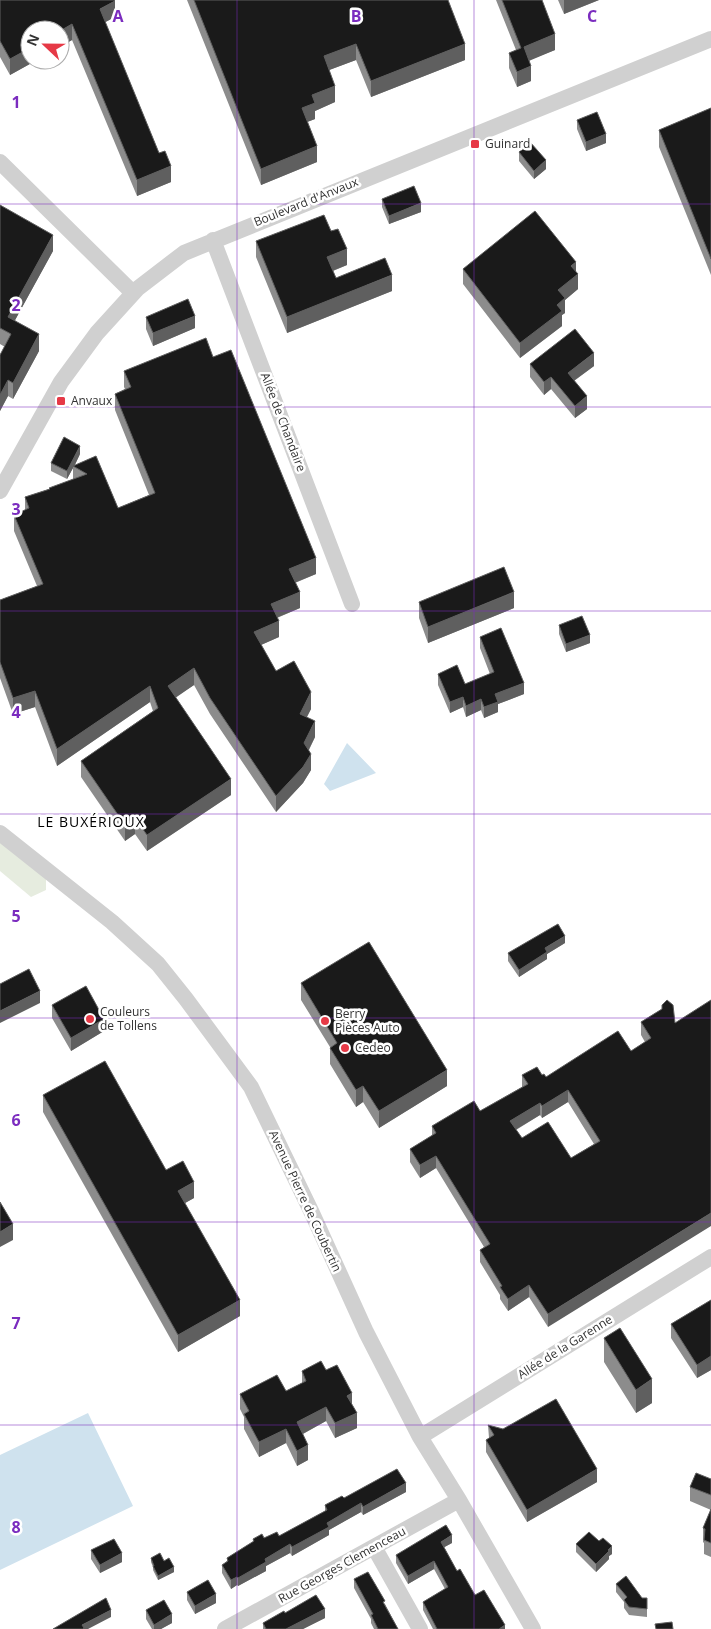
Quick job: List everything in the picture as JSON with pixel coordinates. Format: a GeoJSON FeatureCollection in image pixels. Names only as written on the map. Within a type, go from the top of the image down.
{"type":"FeatureCollection","features":[{"type":"Feature","properties":{"kind":"street","name":"Boulevard d'Anvaux"},"geometry":{"type":"LineString","coordinates":[[0,491],[61,382],[97,333],[133,293],[184,253],[711,38]]}},
{"type":"Feature","properties":{"kind":"street"},"geometry":{"type":"LineString","coordinates":[[0,162],[133,293]]}},
{"type":"Feature","properties":{"kind":"street","name":"Allée de Chandaire"},"geometry":{"type":"LineString","coordinates":[[213,240],[352,604]]}},
{"type":"Feature","properties":{"kind":"street","name":"Avenue Pierre de Coubertin"},"geometry":{"type":"LineString","coordinates":[[0,833],[112,922],[152,958],[186,999],[250,1087],[312,1213],[366,1332],[420,1437],[459,1500],[533,1629]]}},
{"type":"Feature","properties":{"kind":"street","name":"Allée de la Garenne"},"geometry":{"type":"LineString","coordinates":[[420,1437],[711,1257]]}},
{"type":"Feature","properties":{"kind":"street","name":"Rue Georges Clemenceau"},"geometry":{"type":"LineString","coordinates":[[227,1628],[459,1500]]}},
{"type":"Feature","properties":{"kind":"street"},"geometry":{"type":"LineString","coordinates":[[374,1547],[420,1629]]}},
{"type":"Feature","properties":{"kind":"shaded area"},"geometry":{"type":"Polygon","coordinates":[[[0,841],[46,878],[46,890],[31,897],[0,871],[0,841]]]}},
{"type":"Feature","properties":{"kind":"water"},"geometry":{"type":"Polygon","coordinates":[[[347,743],[376,773],[330,791],[324,784],[347,743]]]}},
{"type":"Feature","properties":{"kind":"water"},"geometry":{"type":"Polygon","coordinates":[[[88,1413],[133,1506],[0,1570],[0,1455],[88,1413]]]}},
{"type":"Feature","properties":{"kind":"building"},"geometry":{"type":"Polygon","coordinates":[[[0,0],[114,0],[100,9],[159,153],[165,151],[171,166],[137,180],[72,24],[70,25],[70,20],[20,20],[20,54],[10,59],[0,41],[0,0]]]}},
{"type":"Feature","properties":{"kind":"building"},"geometry":{"type":"Polygon","coordinates":[[[194,0],[448,0],[465,44],[371,81],[356,44],[324,56],[335,86],[312,95],[315,103],[302,108],[317,146],[261,169],[194,0]]]}},
{"type":"Feature","properties":{"kind":"building"},"geometry":{"type":"Polygon","coordinates":[[[502,0],[542,0],[555,34],[524,47],[531,66],[517,72],[509,53],[521,48],[502,0]]]}},
{"type":"Feature","properties":{"kind":"building"},"geometry":{"type":"Polygon","coordinates":[[[711,108],[711,259],[659,130],[711,108]]]}},
{"type":"Feature","properties":{"kind":"building"},"geometry":{"type":"Polygon","coordinates":[[[597,112],[606,134],[586,142],[577,120],[597,112]]]}},
{"type":"Feature","properties":{"kind":"building"},"geometry":{"type":"Polygon","coordinates":[[[530,142],[546,160],[534,171],[519,152],[530,142]]]}},
{"type":"Feature","properties":{"kind":"building"},"geometry":{"type":"Polygon","coordinates":[[[414,186],[421,203],[389,216],[382,199],[414,186]]]}},
{"type":"Feature","properties":{"kind":"building"},"geometry":{"type":"Polygon","coordinates":[[[0,205],[53,235],[8,317],[39,334],[13,383],[8,380],[0,395],[0,355],[11,334],[0,328],[0,205]]]}},
{"type":"Feature","properties":{"kind":"building"},"geometry":{"type":"Polygon","coordinates":[[[535,211],[576,262],[571,266],[578,274],[558,290],[565,298],[557,305],[562,311],[520,343],[463,269],[535,211]]]}},
{"type":"Feature","properties":{"kind":"building"},"geometry":{"type":"Polygon","coordinates":[[[324,215],[331,231],[338,229],[347,249],[327,257],[336,278],[385,258],[392,275],[287,317],[256,241],[324,215]]]}},
{"type":"Feature","properties":{"kind":"building"},"geometry":{"type":"Polygon","coordinates":[[[188,299],[195,316],[153,333],[146,317],[188,299]]]}},
{"type":"Feature","properties":{"kind":"building"},"geometry":{"type":"Polygon","coordinates":[[[575,329],[594,353],[568,373],[587,396],[575,406],[551,377],[544,382],[530,364],[575,329]]]}},
{"type":"Feature","properties":{"kind":"building"},"geometry":{"type":"Polygon","coordinates":[[[206,338],[213,357],[231,350],[316,558],[289,569],[300,592],[271,604],[279,621],[254,632],[276,671],[294,661],[311,692],[300,714],[315,721],[304,743],[311,754],[303,767],[276,796],[210,698],[194,668],[168,686],[231,779],[147,835],[135,818],[125,825],[81,761],[158,708],[150,686],[57,749],[35,691],[13,698],[0,662],[0,600],[43,584],[14,515],[29,508],[25,497],[87,474],[73,466],[96,456],[118,508],[155,493],[115,394],[131,387],[124,371],[206,338]]]}},
{"type":"Feature","properties":{"kind":"building"},"geometry":{"type":"Polygon","coordinates":[[[64,437],[80,446],[67,471],[51,463],[64,437]]]}},
{"type":"Feature","properties":{"kind":"building"},"geometry":{"type":"Polygon","coordinates":[[[504,567],[514,592],[428,627],[419,602],[504,567]]]}},
{"type":"Feature","properties":{"kind":"building"},"geometry":{"type":"Polygon","coordinates":[[[582,616],[590,635],[566,644],[559,625],[582,616]]]}},
{"type":"Feature","properties":{"kind":"building"},"geometry":{"type":"Polygon","coordinates":[[[501,628],[524,683],[495,694],[498,702],[484,707],[481,699],[466,706],[463,697],[450,702],[438,674],[457,665],[465,684],[494,672],[480,637],[501,628]]]}},
{"type":"Feature","properties":{"kind":"building"},"geometry":{"type":"Polygon","coordinates":[[[558,924],[565,936],[545,948],[547,952],[519,970],[508,953],[558,924]]]}},
{"type":"Feature","properties":{"kind":"building"},"geometry":{"type":"Polygon","coordinates":[[[369,942],[447,1070],[379,1111],[363,1086],[356,1090],[330,1048],[337,1043],[301,983],[369,942]]]}},
{"type":"Feature","properties":{"kind":"building"},"geometry":{"type":"Polygon","coordinates":[[[29,969],[40,991],[0,1011],[0,984],[29,969]]]}},
{"type":"Feature","properties":{"kind":"building"},"geometry":{"type":"Polygon","coordinates":[[[86,986],[104,1019],[71,1038],[52,1005],[86,986]]]}},
{"type":"Feature","properties":{"kind":"building"},"geometry":{"type":"Polygon","coordinates":[[[667,1000],[673,1005],[675,1023],[711,1000],[711,1213],[548,1314],[529,1285],[508,1299],[480,1250],[490,1244],[436,1156],[420,1165],[410,1149],[436,1133],[432,1126],[474,1101],[480,1111],[528,1084],[522,1075],[537,1067],[542,1075],[544,1074],[546,1077],[618,1031],[631,1051],[651,1038],[641,1022],[662,1009],[662,1005],[667,1000]],[[568,1090],[542,1106],[540,1103],[510,1121],[522,1138],[548,1122],[571,1158],[600,1141],[568,1090]]]}},
{"type":"Feature","properties":{"kind":"building"},"geometry":{"type":"Polygon","coordinates":[[[105,1061],[166,1170],[183,1161],[194,1182],[178,1191],[240,1300],[178,1335],[43,1095],[105,1061]]]}},
{"type":"Feature","properties":{"kind":"building"},"geometry":{"type":"Polygon","coordinates":[[[0,1202],[13,1224],[0,1232],[0,1202]]]}},
{"type":"Feature","properties":{"kind":"building"},"geometry":{"type":"Polygon","coordinates":[[[711,1300],[711,1356],[697,1365],[671,1324],[711,1300]]]}},
{"type":"Feature","properties":{"kind":"building"},"geometry":{"type":"Polygon","coordinates":[[[620,1328],[652,1379],[636,1390],[604,1338],[620,1328]]]}},
{"type":"Feature","properties":{"kind":"building"},"geometry":{"type":"Polygon","coordinates":[[[321,1361],[326,1370],[337,1365],[352,1393],[347,1396],[357,1413],[335,1423],[326,1407],[297,1422],[308,1445],[297,1451],[286,1429],[259,1442],[244,1414],[249,1411],[240,1394],[277,1375],[286,1391],[306,1381],[302,1371],[321,1361]]]}},
{"type":"Feature","properties":{"kind":"building"},"geometry":{"type":"Polygon","coordinates":[[[556,1399],[597,1469],[527,1510],[486,1440],[494,1435],[488,1425],[503,1429],[556,1399]]]}},
{"type":"Feature","properties":{"kind":"building"},"geometry":{"type":"Polygon","coordinates":[[[397,1469],[406,1483],[363,1507],[361,1503],[327,1523],[329,1527],[292,1547],[290,1544],[265,1559],[266,1562],[231,1580],[222,1565],[228,1561],[227,1558],[254,1541],[253,1539],[262,1534],[264,1538],[277,1532],[279,1536],[327,1510],[325,1505],[342,1496],[344,1498],[397,1469]]]}},
{"type":"Feature","properties":{"kind":"building"},"geometry":{"type":"Polygon","coordinates":[[[696,1473],[711,1479],[711,1495],[690,1487],[696,1473]]]}},
{"type":"Feature","properties":{"kind":"building"},"geometry":{"type":"Polygon","coordinates":[[[711,1509],[711,1543],[704,1540],[705,1529],[703,1528],[711,1509]]]}},
{"type":"Feature","properties":{"kind":"building"},"geometry":{"type":"Polygon","coordinates":[[[446,1525],[452,1535],[441,1542],[457,1571],[460,1569],[475,1595],[484,1590],[505,1625],[499,1629],[437,1629],[423,1602],[448,1587],[434,1561],[408,1576],[396,1555],[446,1525]]]}},
{"type":"Feature","properties":{"kind":"building"},"geometry":{"type":"Polygon","coordinates":[[[589,1532],[599,1541],[603,1538],[612,1546],[596,1564],[576,1544],[589,1532]]]}},
{"type":"Feature","properties":{"kind":"building"},"geometry":{"type":"Polygon","coordinates":[[[114,1539],[122,1553],[100,1565],[91,1550],[114,1539]]]}},
{"type":"Feature","properties":{"kind":"building"},"geometry":{"type":"Polygon","coordinates":[[[160,1553],[164,1561],[169,1558],[174,1567],[158,1576],[151,1558],[160,1553]]]}},
{"type":"Feature","properties":{"kind":"building"},"geometry":{"type":"Polygon","coordinates":[[[368,1572],[385,1601],[383,1602],[398,1629],[378,1629],[371,1615],[373,1614],[354,1579],[368,1572]]]}},
{"type":"Feature","properties":{"kind":"building"},"geometry":{"type":"Polygon","coordinates":[[[626,1576],[642,1598],[647,1598],[647,1609],[629,1607],[624,1600],[627,1597],[616,1584],[626,1576]]]}},
{"type":"Feature","properties":{"kind":"building"},"geometry":{"type":"Polygon","coordinates":[[[208,1580],[216,1594],[195,1606],[187,1592],[208,1580]]]}},
{"type":"Feature","properties":{"kind":"building"},"geometry":{"type":"Polygon","coordinates":[[[316,1595],[325,1609],[286,1629],[266,1629],[263,1623],[316,1595]]]}},
{"type":"Feature","properties":{"kind":"building"},"geometry":{"type":"Polygon","coordinates":[[[106,1598],[111,1610],[82,1625],[83,1629],[53,1629],[106,1598]]]}},
{"type":"Feature","properties":{"kind":"building"},"geometry":{"type":"Polygon","coordinates":[[[164,1600],[172,1614],[154,1625],[146,1610],[164,1600]]]}},
{"type":"Feature","properties":{"kind":"building"},"geometry":{"type":"Polygon","coordinates":[[[672,1622],[673,1629],[656,1629],[655,1624],[672,1622]]]}},
{"type":"Feature","properties":{"kind":"place","name":"Guinard"},"geometry":{"type":"Point","coordinates":[475,144]}},
{"type":"Feature","properties":{"kind":"place","name":"Anvaux"},"geometry":{"type":"Point","coordinates":[61,401]}},
{"type":"Feature","properties":{"kind":"place","name":"Couleurs de Tollens"},"geometry":{"type":"Point","coordinates":[90,1019]}},
{"type":"Feature","properties":{"kind":"place","name":"Berry Pièces Auto"},"geometry":{"type":"Point","coordinates":[325,1021]}},
{"type":"Feature","properties":{"kind":"place","name":"Cedeo"},"geometry":{"type":"Point","coordinates":[345,1048]}},
{"type":"Feature","properties":{"kind":"district","name":"LE BUXÉRIOUX"},"geometry":{"type":"Point","coordinates":[91,822]}}]}
